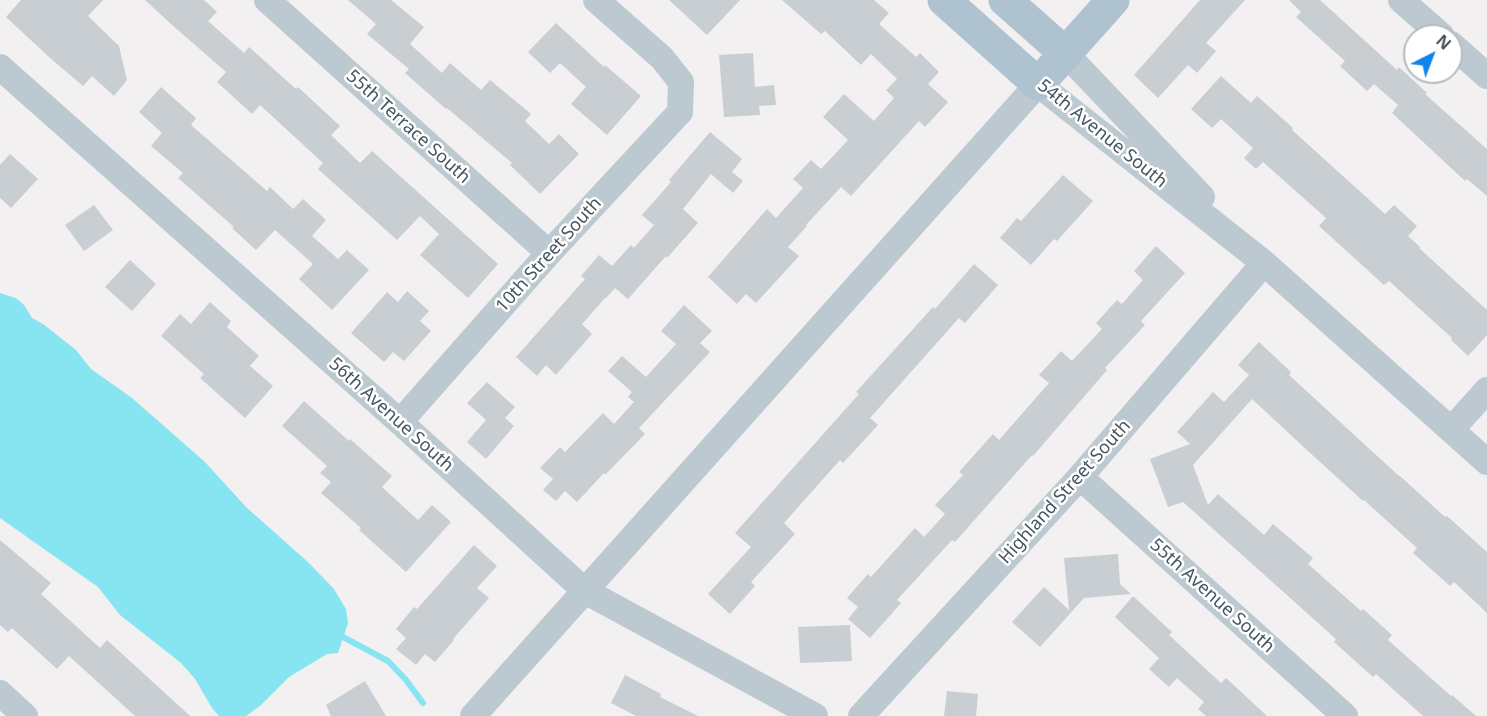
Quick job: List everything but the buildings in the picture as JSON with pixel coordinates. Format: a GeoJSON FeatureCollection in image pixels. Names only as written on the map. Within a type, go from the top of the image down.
{"type":"FeatureCollection","features":[{"type":"Feature","properties":{"kind":"main road","name":"54th Avenue South"},"geometry":{"type":"LineString","coordinates":[[944,0],[1038,84]]}},
{"type":"Feature","properties":{"kind":"main road","name":"54th Avenue South"},"geometry":{"type":"LineString","coordinates":[[1005,0],[1066,54]]}},
{"type":"Feature","properties":{"kind":"main road"},"geometry":{"type":"LineString","coordinates":[[1038,84],[1113,0]]}},
{"type":"Feature","properties":{"kind":"street","name":"55th Terrace South"},"geometry":{"type":"LineString","coordinates":[[267,0],[549,253]]}},
{"type":"Feature","properties":{"kind":"street","name":"10th Street South"},"geometry":{"type":"LineString","coordinates":[[400,422],[549,253],[680,112],[681,82],[662,58],[596,0]]}},
{"type":"Feature","properties":{"kind":"street"},"geometry":{"type":"LineString","coordinates":[[1401,0],[1428,24]]}},
{"type":"Feature","properties":{"kind":"street","name":"54th Avenue South"},"geometry":{"type":"LineString","coordinates":[[1066,54],[1264,263]]}},
{"type":"Feature","properties":{"kind":"street"},"geometry":{"type":"LineString","coordinates":[[1463,55],[1487,76]]}},
{"type":"Feature","properties":{"kind":"street","name":"56th Avenue South"},"geometry":{"type":"LineString","coordinates":[[0,68],[400,422],[585,591],[815,716]]}},
{"type":"Feature","properties":{"kind":"street","name":"54th Avenue South"},"geometry":{"type":"LineString","coordinates":[[1038,84],[1264,263],[1487,462]]}},
{"type":"Feature","properties":{"kind":"street"},"geometry":{"type":"LineString","coordinates":[[473,716],[1038,84]]}},
{"type":"Feature","properties":{"kind":"street","name":"Highland Street South"},"geometry":{"type":"LineString","coordinates":[[861,716],[1080,477],[1264,263]]}},
{"type":"Feature","properties":{"kind":"street"},"geometry":{"type":"LineString","coordinates":[[1451,430],[1487,390]]}},
{"type":"Feature","properties":{"kind":"street","name":"55th Avenue South"},"geometry":{"type":"LineString","coordinates":[[1080,477],[1345,716]]}},
{"type":"Feature","properties":{"kind":"street"},"geometry":{"type":"LineString","coordinates":[[0,693],[25,716]]}},
{"type":"Feature","properties":{"kind":"water"},"geometry":{"type":"Polygon","coordinates":[[[0,293],[16,298],[24,305],[32,318],[76,350],[91,369],[132,398],[205,462],[246,507],[309,563],[334,589],[346,609],[348,623],[338,653],[327,654],[289,677],[261,705],[246,716],[219,716],[195,679],[181,663],[120,615],[98,587],[0,518],[0,293]]]}},
{"type":"Feature","properties":{"kind":"waterway"},"geometry":{"type":"LineString","coordinates":[[343,637],[388,661],[423,703]]}}]}
